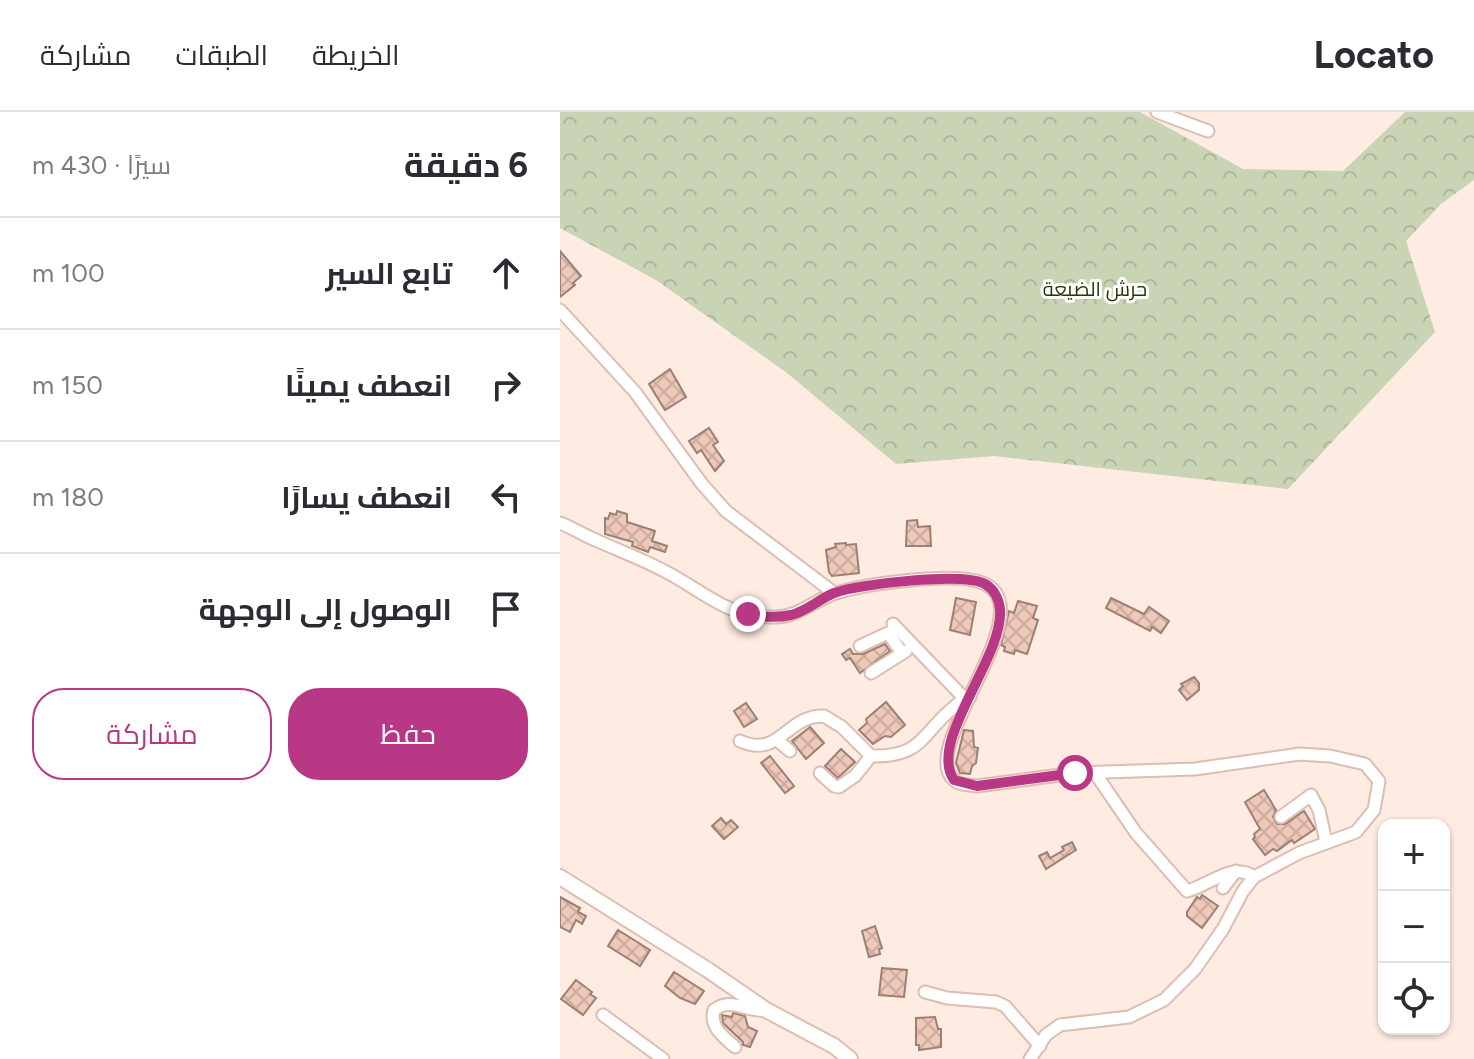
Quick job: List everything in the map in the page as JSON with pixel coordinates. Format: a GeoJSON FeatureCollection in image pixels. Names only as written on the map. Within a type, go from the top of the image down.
{"type":"FeatureCollection","features":[{"type":"Feature","properties":{"kind":"street"},"geometry":{"type":"LineString","coordinates":[[1157,112],[1208,131]]}},
{"type":"Feature","properties":{"kind":"street"},"geometry":{"type":"LineString","coordinates":[[560,310],[635,392],[702,484],[726,511],[834,593]]}},
{"type":"Feature","properties":{"kind":"street"},"geometry":{"type":"LineString","coordinates":[[560,523],[671,574],[709,600],[734,611],[759,616],[793,615],[834,593],[924,579],[951,578],[983,583],[997,597],[1000,618],[987,659],[967,698],[949,745],[948,772],[954,780],[977,786],[1075,773],[1195,769],[1300,754],[1330,756],[1365,764],[1379,781],[1374,810],[1356,832],[1326,842],[1254,877],[1195,969],[1164,1000],[1129,1017],[1060,1025],[1051,1029],[1030,1059]]}},
{"type":"Feature","properties":{"kind":"street"},"geometry":{"type":"LineString","coordinates":[[893,624],[908,649]]}},
{"type":"Feature","properties":{"kind":"street"},"geometry":{"type":"LineString","coordinates":[[860,646],[888,633],[967,698]]}},
{"type":"Feature","properties":{"kind":"street"},"geometry":{"type":"LineString","coordinates":[[871,673],[908,649]]}},
{"type":"Feature","properties":{"kind":"street"},"geometry":{"type":"LineString","coordinates":[[740,741],[754,747],[769,745],[800,721],[824,716],[842,727],[871,756],[899,755],[912,749],[967,698]]}},
{"type":"Feature","properties":{"kind":"street"},"geometry":{"type":"LineString","coordinates":[[777,740],[790,751]]}},
{"type":"Feature","properties":{"kind":"street"},"geometry":{"type":"LineString","coordinates":[[820,773],[839,787],[855,776],[871,756]]}},
{"type":"Feature","properties":{"kind":"street"},"geometry":{"type":"LineString","coordinates":[[1095,773],[1136,833],[1187,891],[1237,871],[1246,871],[1254,877]]}},
{"type":"Feature","properties":{"kind":"street"},"geometry":{"type":"LineString","coordinates":[[1281,817],[1311,795],[1319,810],[1326,842]]}},
{"type":"Feature","properties":{"kind":"street"},"geometry":{"type":"LineString","coordinates":[[1223,888],[1237,871]]}},
{"type":"Feature","properties":{"kind":"street"},"geometry":{"type":"LineString","coordinates":[[560,877],[766,1010],[834,1046],[850,1059]]}},
{"type":"Feature","properties":{"kind":"street"},"geometry":{"type":"LineString","coordinates":[[925,992],[1005,1006],[1040,1046]]}},
{"type":"Feature","properties":{"kind":"street"},"geometry":{"type":"LineString","coordinates":[[735,1047],[718,1032],[713,1022],[714,1010],[726,1004],[735,1004],[755,1012],[766,1010]]}},
{"type":"Feature","properties":{"kind":"street"},"geometry":{"type":"LineString","coordinates":[[603,1015],[663,1059]]}},
{"type":"Feature","properties":{"kind":"green space","name":"حرش الضيعة"},"geometry":{"type":"Polygon","coordinates":[[[560,112],[1140,112],[1243,169],[1343,171],[1405,112],[1474,112],[1474,180],[1441,204],[1406,241],[1435,332],[1288,489],[994,456],[896,464],[787,373],[656,280],[560,228],[560,112]]]}},
{"type":"Feature","properties":{"kind":"building"},"geometry":{"type":"Polygon","coordinates":[[[560,251],[581,276],[560,297],[560,251]]]}},
{"type":"Feature","properties":{"kind":"building"},"geometry":{"type":"Polygon","coordinates":[[[670,369],[686,397],[665,410],[649,384],[670,369]]]}},
{"type":"Feature","properties":{"kind":"building"},"geometry":{"type":"Polygon","coordinates":[[[709,428],[718,442],[713,445],[724,461],[715,471],[701,450],[697,453],[689,441],[709,428]]]}},
{"type":"Feature","properties":{"kind":"building"},"geometry":{"type":"Polygon","coordinates":[[[617,511],[627,514],[627,522],[655,531],[652,541],[667,546],[665,552],[650,547],[648,552],[632,546],[633,542],[605,534],[605,518],[608,519],[610,513],[616,515],[617,511]]]}},
{"type":"Feature","properties":{"kind":"building"},"geometry":{"type":"Polygon","coordinates":[[[917,520],[918,527],[930,526],[931,546],[906,546],[907,521],[917,520]]]}},
{"type":"Feature","properties":{"kind":"building"},"geometry":{"type":"Polygon","coordinates":[[[835,544],[856,544],[859,573],[832,576],[826,550],[836,547],[835,544]]]}},
{"type":"Feature","properties":{"kind":"building"},"geometry":{"type":"Polygon","coordinates":[[[956,598],[976,602],[970,635],[950,630],[956,598]]]}},
{"type":"Feature","properties":{"kind":"building"},"geometry":{"type":"Polygon","coordinates":[[[1111,598],[1144,614],[1149,607],[1169,621],[1161,633],[1152,627],[1150,631],[1106,608],[1111,598]]]}},
{"type":"Feature","properties":{"kind":"building"},"geometry":{"type":"Polygon","coordinates":[[[1018,601],[1037,606],[1033,618],[1038,620],[1027,654],[1015,650],[1014,654],[1004,651],[1005,647],[1001,645],[1009,611],[1014,613],[1018,601]]]}},
{"type":"Feature","properties":{"kind":"building"},"geometry":{"type":"Polygon","coordinates":[[[885,644],[890,651],[860,673],[850,658],[846,660],[842,654],[850,649],[853,654],[863,654],[885,644]]]}},
{"type":"Feature","properties":{"kind":"building"},"geometry":{"type":"Polygon","coordinates":[[[1194,677],[1199,683],[1199,690],[1187,700],[1179,690],[1183,686],[1181,684],[1194,677]]]}},
{"type":"Feature","properties":{"kind":"building"},"geometry":{"type":"Polygon","coordinates":[[[886,702],[905,725],[891,737],[885,736],[873,744],[859,730],[867,723],[866,719],[886,702]]]}},
{"type":"Feature","properties":{"kind":"building"},"geometry":{"type":"Polygon","coordinates":[[[746,703],[757,719],[744,727],[734,711],[746,703]]]}},
{"type":"Feature","properties":{"kind":"building"},"geometry":{"type":"Polygon","coordinates":[[[810,727],[824,743],[806,759],[792,741],[810,727]]]}},
{"type":"Feature","properties":{"kind":"building"},"geometry":{"type":"Polygon","coordinates":[[[964,730],[973,731],[974,747],[978,748],[976,763],[970,774],[960,773],[956,763],[964,730]]]}},
{"type":"Feature","properties":{"kind":"building"},"geometry":{"type":"Polygon","coordinates":[[[841,749],[855,762],[838,778],[825,766],[841,749]]]}},
{"type":"Feature","properties":{"kind":"building"},"geometry":{"type":"Polygon","coordinates":[[[770,756],[794,786],[785,793],[761,763],[770,756]]]}},
{"type":"Feature","properties":{"kind":"building"},"geometry":{"type":"Polygon","coordinates":[[[1264,790],[1276,810],[1273,817],[1277,824],[1285,824],[1304,811],[1315,829],[1294,843],[1292,840],[1265,855],[1253,839],[1260,829],[1245,802],[1264,790]]]}},
{"type":"Feature","properties":{"kind":"building"},"geometry":{"type":"Polygon","coordinates":[[[721,818],[726,824],[731,820],[738,827],[724,839],[712,826],[721,818]]]}},
{"type":"Feature","properties":{"kind":"building"},"geometry":{"type":"Polygon","coordinates":[[[1072,842],[1076,850],[1046,869],[1039,856],[1047,852],[1050,858],[1072,842]]]}},
{"type":"Feature","properties":{"kind":"building"},"geometry":{"type":"Polygon","coordinates":[[[1202,895],[1218,906],[1202,928],[1187,916],[1187,912],[1197,897],[1200,899],[1202,895]]]}},
{"type":"Feature","properties":{"kind":"building"},"geometry":{"type":"Polygon","coordinates":[[[560,897],[580,908],[578,912],[586,916],[582,924],[576,920],[570,932],[560,927],[560,897]]]}},
{"type":"Feature","properties":{"kind":"building"},"geometry":{"type":"Polygon","coordinates":[[[875,926],[882,948],[879,949],[880,954],[869,957],[862,931],[875,926]]]}},
{"type":"Feature","properties":{"kind":"building"},"geometry":{"type":"Polygon","coordinates":[[[618,930],[650,950],[640,966],[608,946],[618,930]]]}},
{"type":"Feature","properties":{"kind":"building"},"geometry":{"type":"Polygon","coordinates":[[[882,968],[907,970],[904,997],[879,995],[882,968]]]}},
{"type":"Feature","properties":{"kind":"building"},"geometry":{"type":"Polygon","coordinates":[[[674,972],[704,991],[695,1004],[680,998],[665,986],[674,972]]]}},
{"type":"Feature","properties":{"kind":"building"},"geometry":{"type":"Polygon","coordinates":[[[576,980],[596,998],[583,1015],[561,999],[576,980]]]}},
{"type":"Feature","properties":{"kind":"building"},"geometry":{"type":"Polygon","coordinates":[[[733,1013],[745,1016],[748,1027],[757,1031],[750,1047],[743,1045],[723,1023],[722,1015],[732,1017],[733,1013]]]}},
{"type":"Feature","properties":{"kind":"building"},"geometry":{"type":"Polygon","coordinates":[[[935,1017],[938,1029],[941,1029],[941,1047],[919,1050],[919,1045],[916,1045],[916,1018],[935,1017]]]}},
{"type":"Feature","properties":{"kind":"route"},"geometry":{"type":"LineString","coordinates":[[748,614],[793,615],[834,593],[924,579],[951,578],[983,583],[997,597],[1000,618],[987,659],[949,745],[948,772],[954,780],[977,786],[1075,773]]}}]}
